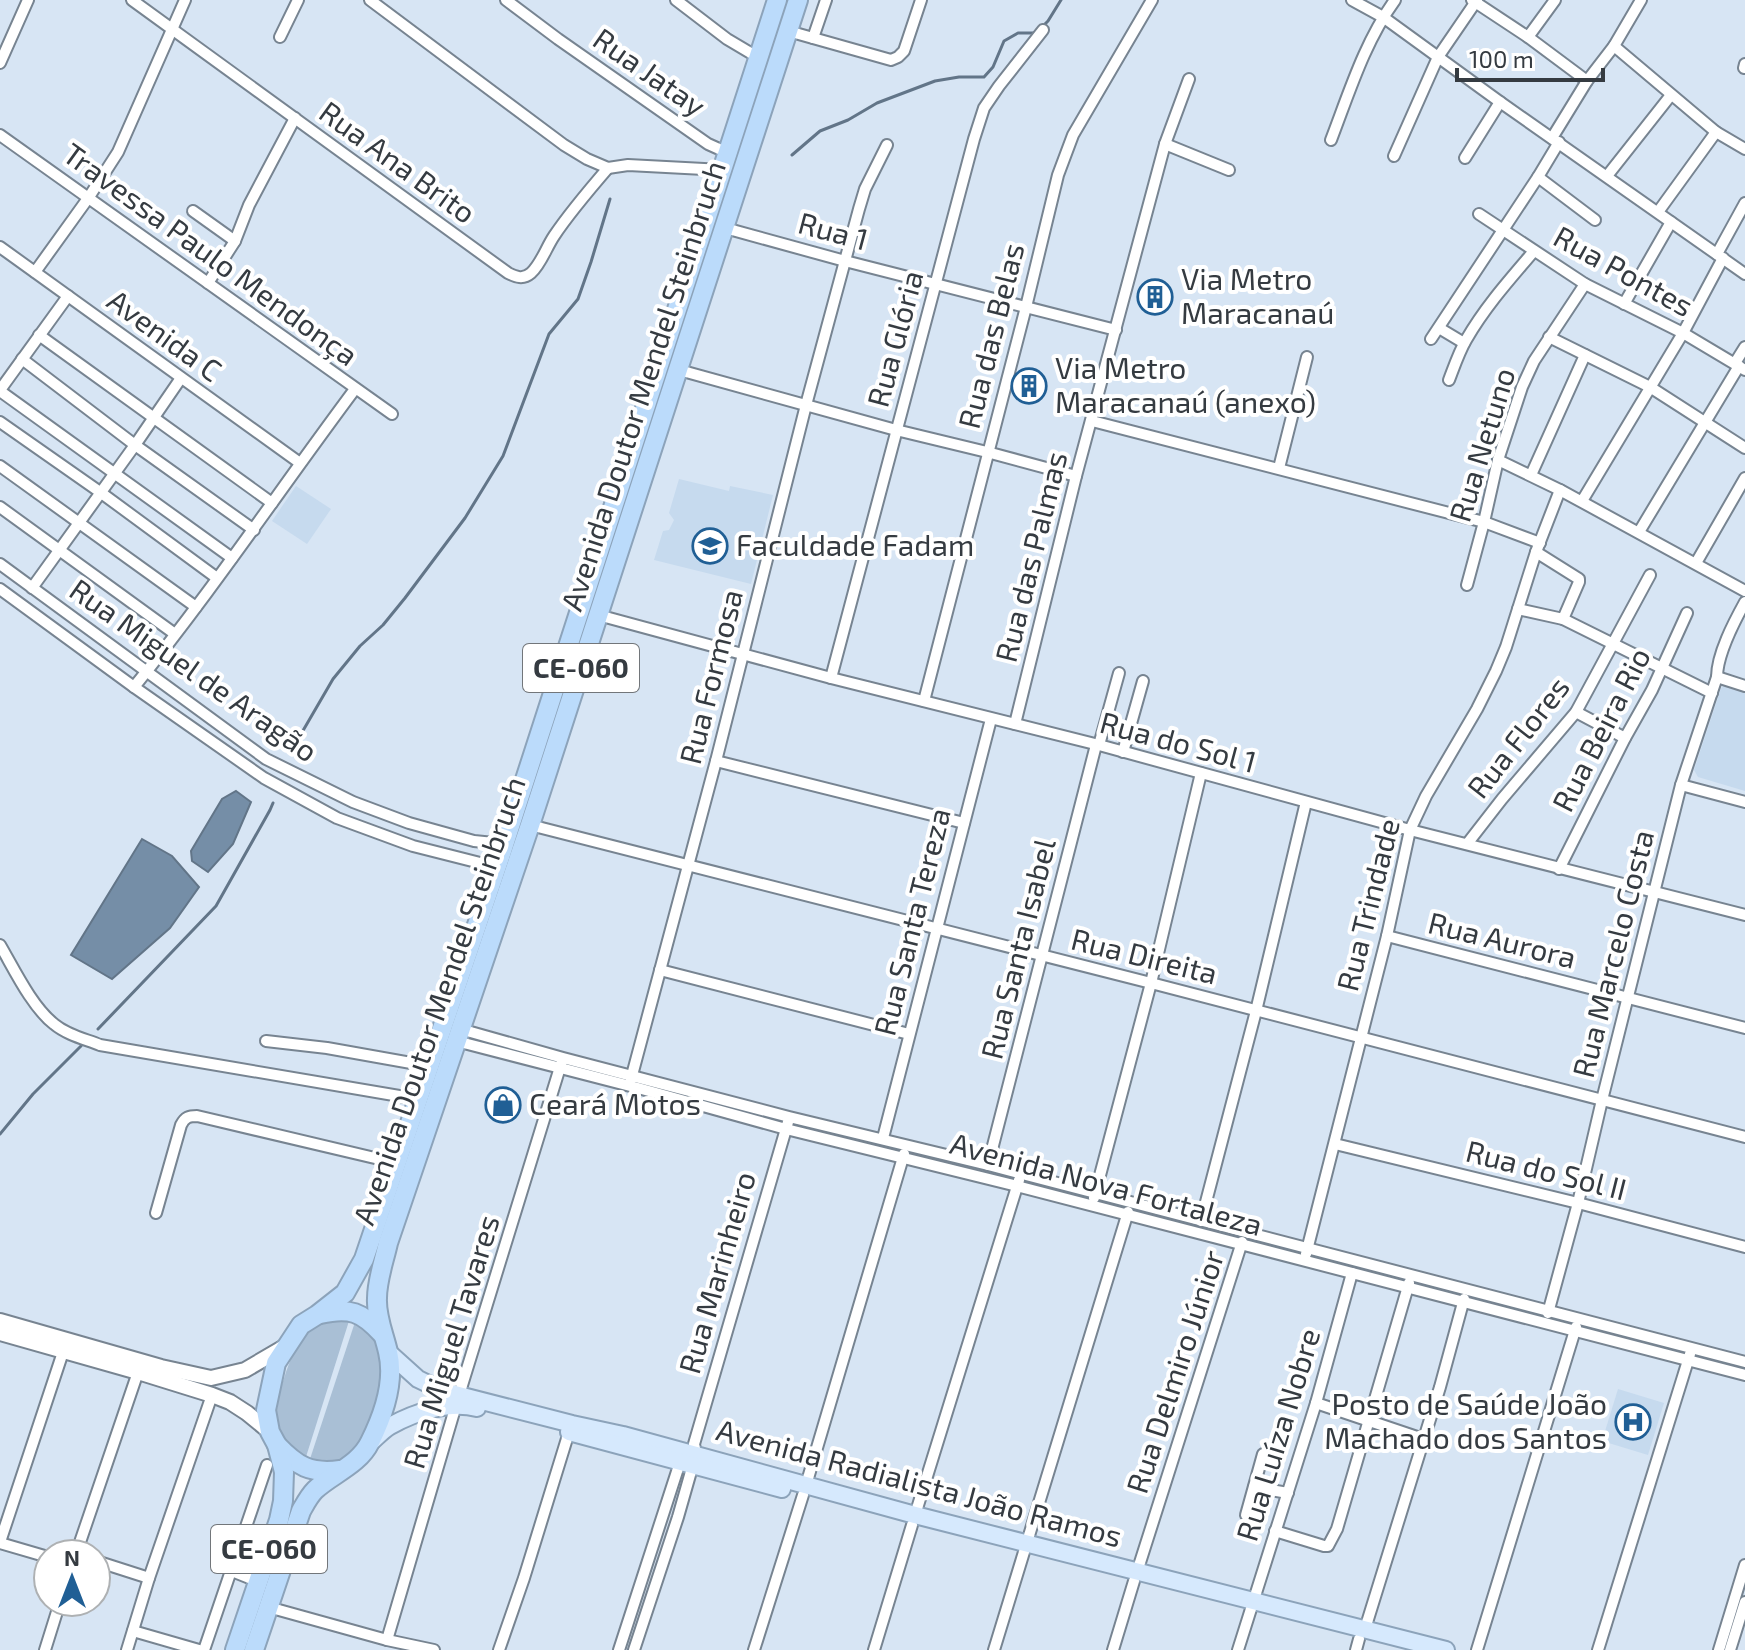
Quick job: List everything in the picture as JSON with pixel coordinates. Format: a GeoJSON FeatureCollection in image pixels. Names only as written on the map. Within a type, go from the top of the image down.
{"type":"FeatureCollection","features":[{"type":"Feature","properties":{"kind":"highway","name":"Avenida Doutor Mendel Steinbruch"},"geometry":{"type":"LineString","coordinates":[[317,1315],[345,1293],[364,1259],[504,844],[777,0]]}},
{"type":"Feature","properties":{"kind":"highway","name":"Avenida Doutor Mendel Steinbruch"},"geometry":{"type":"LineString","coordinates":[[386,1344],[377,1314],[376,1295],[388,1243],[530,825],[798,0]]}},
{"type":"Feature","properties":{"kind":"highway"},"geometry":{"type":"LineString","coordinates":[[317,1315],[339,1310],[356,1313],[365,1317],[386,1344]]}},
{"type":"Feature","properties":{"kind":"highway","name":"CE-060"},"geometry":{"type":"LineString","coordinates":[[235,1650],[283,1501],[284,1472],[266,1410],[267,1398],[276,1363],[301,1325],[317,1315]]}},
{"type":"Feature","properties":{"kind":"highway","name":"CE-060"},"geometry":{"type":"LineString","coordinates":[[254,1650],[301,1511],[311,1493],[352,1464],[369,1444],[387,1395],[390,1376],[386,1344]]}},
{"type":"Feature","properties":{"kind":"highway"},"geometry":{"type":"LineString","coordinates":[[274,1438],[290,1459],[304,1468],[325,1472],[340,1470]]}},
{"type":"Feature","properties":{"kind":"main road","name":"Avenida Radialista João Ramos"},"geometry":{"type":"LineString","coordinates":[[386,1344],[418,1379],[474,1407],[569,1432],[689,1456]]}},
{"type":"Feature","properties":{"kind":"main road","name":"Avenida Radialista João Ramos"},"geometry":{"type":"LineString","coordinates":[[369,1444],[388,1427],[458,1400],[689,1456],[914,1520],[1251,1606],[1404,1650]]}},
{"type":"Feature","properties":{"kind":"main road","name":"Avenida Radialista João Ramos"},"geometry":{"type":"LineString","coordinates":[[1360,1639],[1446,1650]]}},
{"type":"Feature","properties":{"kind":"street"},"geometry":{"type":"LineString","coordinates":[[0,63],[28,0]]}},
{"type":"Feature","properties":{"kind":"street","name":"Rua Ana Brito"},"geometry":{"type":"LineString","coordinates":[[132,0],[515,277],[530,274],[573,209],[608,168]]}},
{"type":"Feature","properties":{"kind":"street"},"geometry":{"type":"LineString","coordinates":[[35,272],[118,152],[185,0]]}},
{"type":"Feature","properties":{"kind":"street"},"geometry":{"type":"LineString","coordinates":[[280,37],[298,0]]}},
{"type":"Feature","properties":{"kind":"street"},"geometry":{"type":"LineString","coordinates":[[370,0],[587,159],[608,168],[726,162]]}},
{"type":"Feature","properties":{"kind":"street","name":"Rua Jatay"},"geometry":{"type":"LineString","coordinates":[[506,0],[708,144],[726,162]]}},
{"type":"Feature","properties":{"kind":"street"},"geometry":{"type":"LineString","coordinates":[[676,0],[727,39],[759,58]]}},
{"type":"Feature","properties":{"kind":"street"},"geometry":{"type":"LineString","coordinates":[[813,38],[826,0]]}},
{"type":"Feature","properties":{"kind":"street"},"geometry":{"type":"LineString","coordinates":[[788,31],[891,60],[904,51],[921,0]]}},
{"type":"Feature","properties":{"kind":"street","name":"Rua das Belas"},"geometry":{"type":"LineString","coordinates":[[924,701],[1058,175],[1073,135],[1152,0]]}},
{"type":"Feature","properties":{"kind":"street"},"geometry":{"type":"LineString","coordinates":[[1352,0],[1383,17],[1745,274]]}},
{"type":"Feature","properties":{"kind":"street"},"geometry":{"type":"LineString","coordinates":[[1331,140],[1356,75],[1383,17],[1395,0]]}},
{"type":"Feature","properties":{"kind":"street"},"geometry":{"type":"LineString","coordinates":[[1528,37],[1555,0]]}},
{"type":"Feature","properties":{"kind":"street"},"geometry":{"type":"LineString","coordinates":[[1431,339],[1538,177],[1587,81],[1614,46],[1641,0]]}},
{"type":"Feature","properties":{"kind":"street"},"geometry":{"type":"LineString","coordinates":[[1394,156],[1438,57],[1475,1],[1587,81]]}},
{"type":"Feature","properties":{"kind":"street","name":"Rua Glória"},"geometry":{"type":"LineString","coordinates":[[831,678],[984,108],[1043,30]]}},
{"type":"Feature","properties":{"kind":"street"},"geometry":{"type":"LineString","coordinates":[[1614,46],[1716,132],[1745,149]]}},
{"type":"Feature","properties":{"kind":"street","name":"Rua das Palmas"},"geometry":{"type":"LineString","coordinates":[[1015,724],[1076,476],[1165,144],[1189,79]]}},
{"type":"Feature","properties":{"kind":"street"},"geometry":{"type":"LineString","coordinates":[[1607,176],[1671,95]]}},
{"type":"Feature","properties":{"kind":"street"},"geometry":{"type":"LineString","coordinates":[[1465,158],[1500,102]]}},
{"type":"Feature","properties":{"kind":"street"},"geometry":{"type":"LineString","coordinates":[[208,283],[235,241],[249,205],[295,118]]}},
{"type":"Feature","properties":{"kind":"street"},"geometry":{"type":"LineString","coordinates":[[1658,212],[1716,132]]}},
{"type":"Feature","properties":{"kind":"street","name":"Travessa Paulo Mendonça"},"geometry":{"type":"LineString","coordinates":[[0,135],[392,414]]}},
{"type":"Feature","properties":{"kind":"street"},"geometry":{"type":"LineString","coordinates":[[1165,144],[1229,170]]}},
{"type":"Feature","properties":{"kind":"street","name":"Rua Formosa"},"geometry":{"type":"LineString","coordinates":[[630,1080],[845,261],[865,189],[887,145]]}},
{"type":"Feature","properties":{"kind":"street"},"geometry":{"type":"LineString","coordinates":[[1538,177],[1595,220]]}},
{"type":"Feature","properties":{"kind":"street"},"geometry":{"type":"LineString","coordinates":[[1582,501],[1683,333],[1745,203]]}},
{"type":"Feature","properties":{"kind":"street"},"geometry":{"type":"LineString","coordinates":[[193,211],[235,241]]}},
{"type":"Feature","properties":{"kind":"street","name":"Rua Pontes"},"geometry":{"type":"LineString","coordinates":[[1479,214],[1585,284],[1683,333],[1740,366]]}},
{"type":"Feature","properties":{"kind":"street"},"geometry":{"type":"LineString","coordinates":[[1624,304],[1671,222]]}},
{"type":"Feature","properties":{"kind":"street","name":"Rua 1"},"geometry":{"type":"LineString","coordinates":[[725,228],[1116,330]]}},
{"type":"Feature","properties":{"kind":"street"},"geometry":{"type":"LineString","coordinates":[[1449,380],[1464,343],[1498,293],[1534,251]]}},
{"type":"Feature","properties":{"kind":"street","name":"Avenida C"},"geometry":{"type":"LineString","coordinates":[[2,252],[35,272],[300,463]]}},
{"type":"Feature","properties":{"kind":"street","name":"Rua Netuno"},"geometry":{"type":"LineString","coordinates":[[1467,585],[1498,460],[1522,387],[1534,361],[1585,284]]}},
{"type":"Feature","properties":{"kind":"street"},"geometry":{"type":"LineString","coordinates":[[68,296],[0,391],[232,558]]}},
{"type":"Feature","properties":{"kind":"street"},"geometry":{"type":"LineString","coordinates":[[1439,328],[1464,343]]}},
{"type":"Feature","properties":{"kind":"street"},"geometry":{"type":"LineString","coordinates":[[39,335],[272,503]]}},
{"type":"Feature","properties":{"kind":"street"},"geometry":{"type":"LineString","coordinates":[[1549,337],[1650,387],[1745,448]]}},
{"type":"Feature","properties":{"kind":"street"},"geometry":{"type":"LineString","coordinates":[[1639,532],[1740,366],[1745,347]]}},
{"type":"Feature","properties":{"kind":"street"},"geometry":{"type":"LineString","coordinates":[[1531,475],[1585,355]]}},
{"type":"Feature","properties":{"kind":"street"},"geometry":{"type":"LineString","coordinates":[[1279,468],[1307,357]]}},
{"type":"Feature","properties":{"kind":"street"},"geometry":{"type":"LineString","coordinates":[[22,359],[254,530]]}},
{"type":"Feature","properties":{"kind":"street"},"geometry":{"type":"LineString","coordinates":[[679,370],[1076,476]]}},
{"type":"Feature","properties":{"kind":"street"},"geometry":{"type":"LineString","coordinates":[[32,588],[181,378]]}},
{"type":"Feature","properties":{"kind":"street"},"geometry":{"type":"LineString","coordinates":[[134,687],[254,530],[355,389]]}},
{"type":"Feature","properties":{"kind":"street"},"geometry":{"type":"LineString","coordinates":[[1092,421],[1484,522],[1538,547],[1579,579],[1563,619]]}},
{"type":"Feature","properties":{"kind":"street"},"geometry":{"type":"LineString","coordinates":[[0,422],[217,578]]}},
{"type":"Feature","properties":{"kind":"street"},"geometry":{"type":"LineString","coordinates":[[1498,460],[1582,501],[1745,591]]}},
{"type":"Feature","properties":{"kind":"street"},"geometry":{"type":"LineString","coordinates":[[0,466],[196,607]]}},
{"type":"Feature","properties":{"kind":"street"},"geometry":{"type":"LineString","coordinates":[[1696,563],[1745,478]]}},
{"type":"Feature","properties":{"kind":"street","name":"Rua Trindade"},"geometry":{"type":"LineString","coordinates":[[1304,1261],[1387,936],[1410,830],[1496,671],[1560,490]]}},
{"type":"Feature","properties":{"kind":"street"},"geometry":{"type":"LineString","coordinates":[[0,507],[175,634]]}},
{"type":"Feature","properties":{"kind":"street","name":"Rua Miguel de Aragão"},"geometry":{"type":"LineString","coordinates":[[0,564],[266,759],[353,802],[409,823],[474,841],[504,844]]}},
{"type":"Feature","properties":{"kind":"street","name":"Rua Flores"},"geometry":{"type":"LineString","coordinates":[[1467,844],[1576,712],[1650,575]]}},
{"type":"Feature","properties":{"kind":"street","name":"Rua Miguel de Aragão"},"geometry":{"type":"LineString","coordinates":[[0,590],[257,773],[337,818],[413,846],[496,867]]}},
{"type":"Feature","properties":{"kind":"street","name":"Rua Marcelo Costa"},"geometry":{"type":"LineString","coordinates":[[1546,1323],[1681,785],[1717,677],[1717,667],[1745,602]]}},
{"type":"Feature","properties":{"kind":"street"},"geometry":{"type":"LineString","coordinates":[[1518,609],[1563,619],[1712,693]]}},
{"type":"Feature","properties":{"kind":"street","name":"Rua Beira Rio"},"geometry":{"type":"LineString","coordinates":[[1559,869],[1652,690],[1687,613]]}},
{"type":"Feature","properties":{"kind":"street","name":"Rua do Sol 1"},"geometry":{"type":"LineString","coordinates":[[598,615],[1559,869],[1745,915]]}},
{"type":"Feature","properties":{"kind":"street","name":"Rua Santa Isabel"},"geometry":{"type":"LineString","coordinates":[[988,1165],[1097,745],[1119,673]]}},
{"type":"Feature","properties":{"kind":"street"},"geometry":{"type":"LineString","coordinates":[[1717,677],[1745,686]]}},
{"type":"Feature","properties":{"kind":"street"},"geometry":{"type":"LineString","coordinates":[[1123,752],[1143,681]]}},
{"type":"Feature","properties":{"kind":"street"},"geometry":{"type":"LineString","coordinates":[[1576,712],[1625,738]]}},
{"type":"Feature","properties":{"kind":"street","name":"Rua Santa Tereza"},"geometry":{"type":"LineString","coordinates":[[883,1138],[991,719]]}},
{"type":"Feature","properties":{"kind":"street"},"geometry":{"type":"LineString","coordinates":[[257,773],[266,759]]}},
{"type":"Feature","properties":{"kind":"street"},"geometry":{"type":"LineString","coordinates":[[716,761],[964,823]]}},
{"type":"Feature","properties":{"kind":"street"},"geometry":{"type":"LineString","coordinates":[[1091,1206],[1151,983],[1201,773]]}},
{"type":"Feature","properties":{"kind":"street"},"geometry":{"type":"LineString","coordinates":[[1681,785],[1745,802]]}},
{"type":"Feature","properties":{"kind":"street"},"geometry":{"type":"LineString","coordinates":[[1201,1221],[1306,802]]}},
{"type":"Feature","properties":{"kind":"street","name":"Rua Direita"},"geometry":{"type":"LineString","coordinates":[[530,825],[1745,1137]]}},
{"type":"Feature","properties":{"kind":"street","name":"Rua Aurora"},"geometry":{"type":"LineString","coordinates":[[1387,936],[1745,1028]]}},
{"type":"Feature","properties":{"kind":"street"},"geometry":{"type":"LineString","coordinates":[[0,945],[32,999],[53,1024],[100,1045],[417,1099]]}},
{"type":"Feature","properties":{"kind":"street"},"geometry":{"type":"LineString","coordinates":[[660,970],[909,1034]]}},
{"type":"Feature","properties":{"kind":"street","name":"Avenida Nova Fortaleza"},"geometry":{"type":"LineString","coordinates":[[458,1035],[630,1080],[907,1144],[1745,1362]]}},
{"type":"Feature","properties":{"kind":"street"},"geometry":{"type":"LineString","coordinates":[[266,1041],[428,1066]]}},
{"type":"Feature","properties":{"kind":"street","name":"Rua Miguel Tavares"},"geometry":{"type":"LineString","coordinates":[[387,1640],[562,1063]]}},
{"type":"Feature","properties":{"kind":"street","name":"Avenida Nova Fortaleza"},"geometry":{"type":"LineString","coordinates":[[630,1080],[786,1129],[1745,1375]]}},
{"type":"Feature","properties":{"kind":"street"},"geometry":{"type":"LineString","coordinates":[[156,1213],[181,1125],[189,1116],[396,1163]]}},
{"type":"Feature","properties":{"kind":"street","name":"Rua Marinheiro"},"geometry":{"type":"LineString","coordinates":[[689,1456],[789,1117]]}},
{"type":"Feature","properties":{"kind":"street"},"geometry":{"type":"LineString","coordinates":[[754,1650],[805,1490],[907,1144]]}},
{"type":"Feature","properties":{"kind":"street","name":"Rua do Sol II"},"geometry":{"type":"LineString","coordinates":[[1335,1144],[1745,1247]]}},
{"type":"Feature","properties":{"kind":"street"},"geometry":{"type":"LineString","coordinates":[[874,1650],[1021,1174]]}},
{"type":"Feature","properties":{"kind":"street"},"geometry":{"type":"LineString","coordinates":[[994,1650],[1131,1202]]}},
{"type":"Feature","properties":{"kind":"street","name":"Rua Delmiro Júnior"},"geometry":{"type":"LineString","coordinates":[[1113,1650],[1244,1232]]}},
{"type":"Feature","properties":{"kind":"street","name":"Rua Luíza Nobre"},"geometry":{"type":"LineString","coordinates":[[1238,1650],[1316,1403],[1352,1273]]}},
{"type":"Feature","properties":{"kind":"street"},"geometry":{"type":"LineString","coordinates":[[1275,1531],[1328,1546],[1337,1529],[1412,1275]]}},
{"type":"Feature","properties":{"kind":"street"},"geometry":{"type":"LineString","coordinates":[[1360,1639],[1467,1289]]}},
{"type":"Feature","properties":{"kind":"street"},"geometry":{"type":"LineString","coordinates":[[1477,1650],[1579,1318]]}},
{"type":"Feature","properties":{"kind":"street"},"geometry":{"type":"LineString","coordinates":[[0,1321],[230,1402],[274,1438]]}},
{"type":"Feature","properties":{"kind":"street"},"geometry":{"type":"LineString","coordinates":[[0,1333],[211,1378],[245,1370],[287,1346]]}},
{"type":"Feature","properties":{"kind":"street"},"geometry":{"type":"LineString","coordinates":[[32,1552],[0,1542],[64,1346]]}},
{"type":"Feature","properties":{"kind":"street"},"geometry":{"type":"LineString","coordinates":[[1598,1650],[1692,1348]]}},
{"type":"Feature","properties":{"kind":"street"},"geometry":{"type":"LineString","coordinates":[[81,1538],[138,1372]]}},
{"type":"Feature","properties":{"kind":"street"},"geometry":{"type":"LineString","coordinates":[[127,1650],[212,1395]]}},
{"type":"Feature","properties":{"kind":"street"},"geometry":{"type":"LineString","coordinates":[[1316,1403],[1423,1439]]}},
{"type":"Feature","properties":{"kind":"street"},"geometry":{"type":"LineString","coordinates":[[499,1650],[569,1432]]}},
{"type":"Feature","properties":{"kind":"street"},"geometry":{"type":"LineString","coordinates":[[1246,1515],[1263,1454]]}},
{"type":"Feature","properties":{"kind":"street"},"geometry":{"type":"LineString","coordinates":[[619,1650],[663,1513],[689,1456]]}},
{"type":"Feature","properties":{"kind":"street"},"geometry":{"type":"LineString","coordinates":[[634,1650],[678,1517],[689,1456]]}},
{"type":"Feature","properties":{"kind":"street"},"geometry":{"type":"LineString","coordinates":[[133,1631],[202,1650],[267,1465]]}},
{"type":"Feature","properties":{"kind":"street"},"geometry":{"type":"LineString","coordinates":[[1254,1487],[1288,1493]]}},
{"type":"Feature","properties":{"kind":"street"},"geometry":{"type":"LineString","coordinates":[[663,1513],[678,1517]]}},
{"type":"Feature","properties":{"kind":"street"},"geometry":{"type":"LineString","coordinates":[[1719,1650],[1745,1565]]}},
{"type":"Feature","properties":{"kind":"street"},"geometry":{"type":"LineString","coordinates":[[112,1566],[149,1578]]}},
{"type":"Feature","properties":{"kind":"street"},"geometry":{"type":"LineString","coordinates":[[232,1571],[257,1581]]}},
{"type":"Feature","properties":{"kind":"street"},"geometry":{"type":"LineString","coordinates":[[1730,1650],[1745,1602]]}},
{"type":"Feature","properties":{"kind":"street"},"geometry":{"type":"LineString","coordinates":[[268,1607],[434,1650]]}},
{"type":"Feature","properties":{"kind":"street"},"geometry":{"type":"LineString","coordinates":[[632,1610],[645,1612]]}},
{"type":"Feature","properties":{"kind":"street"},"geometry":{"type":"LineString","coordinates":[[45,1650],[55,1618]]}},
{"type":"Feature","properties":{"kind":"shaded area","name":"Faculdade Fadam"},"geometry":{"type":"Polygon","coordinates":[[[679,479],[729,491],[730,486],[773,495],[751,584],[654,560],[663,531],[669,530],[674,520],[669,513],[679,479]]]}},
{"type":"Feature","properties":{"kind":"shaded area"},"geometry":{"type":"Polygon","coordinates":[[[296,486],[331,509],[307,544],[272,521],[296,486]]]}},
{"type":"Feature","properties":{"kind":"shaded area"},"geometry":{"type":"Polygon","coordinates":[[[1727,684],[1745,690],[1745,791],[1698,777],[1694,770],[1721,688],[1727,684]]]}},
{"type":"Feature","properties":{"kind":"shaded area"},"geometry":{"type":"Polygon","coordinates":[[[236,791],[251,802],[233,844],[208,872],[192,861],[191,851],[222,799],[236,791]]]}},
{"type":"Feature","properties":{"kind":"shaded area"},"geometry":{"type":"Polygon","coordinates":[[[142,839],[172,856],[199,887],[170,928],[112,979],[71,955],[142,839]]]}},
{"type":"Feature","properties":{"kind":"shaded area"},"geometry":{"type":"Polygon","coordinates":[[[339,1319],[349,1321],[305,1460],[289,1446],[279,1426],[277,1408],[280,1390],[290,1360],[302,1339],[317,1325],[339,1319]]]}},
{"type":"Feature","properties":{"kind":"shaded area"},"geometry":{"type":"Polygon","coordinates":[[[355,1322],[371,1334],[377,1344],[384,1376],[367,1428],[363,1440],[348,1456],[336,1463],[309,1462],[355,1322]]]}},
{"type":"Feature","properties":{"kind":"shaded area","name":"Posto de Saúde João Machado dos Santos"},"geometry":{"type":"Polygon","coordinates":[[[1618,1389],[1664,1403],[1648,1455],[1602,1441],[1618,1389]]]}},
{"type":"Feature","properties":{"kind":"waterway"},"geometry":{"type":"LineString","coordinates":[[1042,27],[1061,0]]}},
{"type":"Feature","properties":{"kind":"waterway"},"geometry":{"type":"LineString","coordinates":[[792,155],[820,131],[848,120],[877,103],[935,81],[984,77],[993,67],[1004,41],[1018,33],[1036,31]]}},
{"type":"Feature","properties":{"kind":"waterway"},"geometry":{"type":"LineString","coordinates":[[290,753],[333,679],[405,598],[465,518],[503,456],[549,334],[578,299],[610,199]]}},
{"type":"Feature","properties":{"kind":"waterway"},"geometry":{"type":"LineString","coordinates":[[98,1029],[216,906],[273,803]]}},
{"type":"Feature","properties":{"kind":"waterway"},"geometry":{"type":"LineString","coordinates":[[0,1134],[33,1094],[81,1046]]}},
{"type":"Feature","properties":{"kind":"place","name":"Via Metro Maracanaú"},"geometry":{"type":"Point","coordinates":[1155,297]}},
{"type":"Feature","properties":{"kind":"place","name":"Via Metro Maracanaú (anexo)"},"geometry":{"type":"Point","coordinates":[1029,386]}},
{"type":"Feature","properties":{"kind":"place","name":"Faculdade Fadam"},"geometry":{"type":"Point","coordinates":[710,546]}},
{"type":"Feature","properties":{"kind":"place","name":"Ceará Motos"},"geometry":{"type":"Point","coordinates":[503,1105]}},
{"type":"Feature","properties":{"kind":"place","name":"Posto de Saúde João Machado dos Santos"},"geometry":{"type":"Point","coordinates":[1633,1422]}}]}
